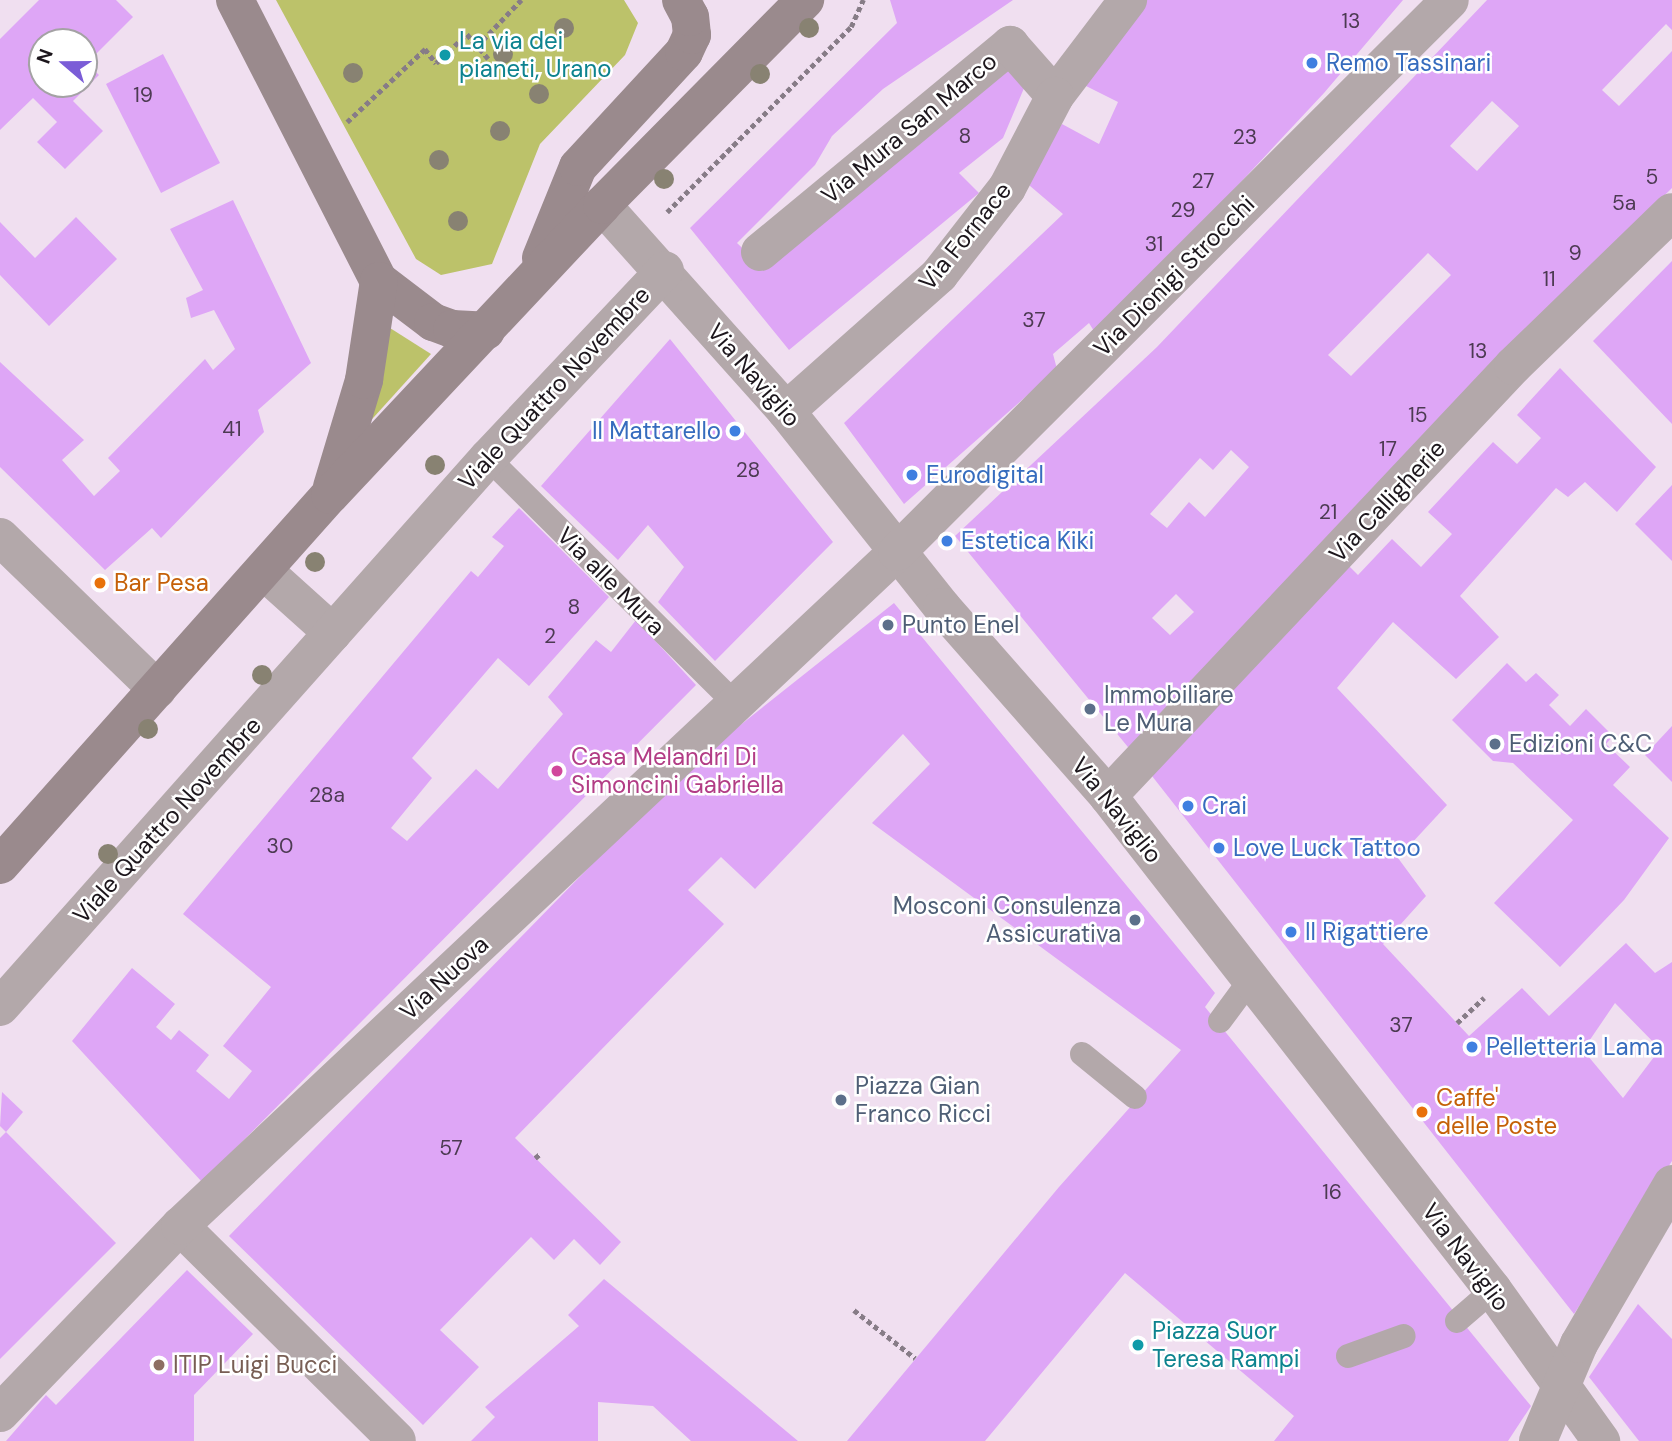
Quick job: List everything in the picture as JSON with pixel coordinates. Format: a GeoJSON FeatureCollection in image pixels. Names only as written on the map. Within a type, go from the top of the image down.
{"type":"FeatureCollection","features":[{"type":"Feature","properties":{"kind":"main road"},"geometry":{"type":"LineString","coordinates":[[235,0],[379,281],[433,322],[452,329],[486,331]]}},
{"type":"Feature","properties":{"kind":"main road"},"geometry":{"type":"LineString","coordinates":[[531,282],[578,167],[684,52],[692,35],[690,17],[681,0]]}},
{"type":"Feature","properties":{"kind":"main road"},"geometry":{"type":"LineString","coordinates":[[0,865],[265,572],[330,495],[602,205],[805,0]]}},
{"type":"Feature","properties":{"kind":"main road"},"geometry":{"type":"LineString","coordinates":[[330,495],[364,380],[375,330],[379,281]]}},
{"type":"Feature","properties":{"kind":"street"},"geometry":{"type":"LineString","coordinates":[[1055,96],[1128,0]]}},
{"type":"Feature","properties":{"kind":"street","name":"Via Dionigi Strocchi"},"geometry":{"type":"LineString","coordinates":[[897,552],[1450,0]]}},
{"type":"Feature","properties":{"kind":"street","name":"Via Mura San Marco"},"geometry":{"type":"LineString","coordinates":[[760,252],[1010,45],[1055,96]]}},
{"type":"Feature","properties":{"kind":"street","name":"Via Fornace"},"geometry":{"type":"LineString","coordinates":[[786,411],[939,275],[1007,188],[1055,96]]}},
{"type":"Feature","properties":{"kind":"street","name":"Via Naviglio"},"geometry":{"type":"LineString","coordinates":[[602,205],[665,270],[786,411],[897,552],[1108,796],[1493,1290],[1601,1441]]}},
{"type":"Feature","properties":{"kind":"street","name":"Via Calligherie"},"geometry":{"type":"LineString","coordinates":[[1108,796],[1513,366],[1672,212]]}},
{"type":"Feature","properties":{"kind":"street","name":"Viale Quattro Novembre"},"geometry":{"type":"LineString","coordinates":[[0,1007],[488,458],[665,270]]}},
{"type":"Feature","properties":{"kind":"street"},"geometry":{"type":"LineString","coordinates":[[0,537],[157,689]]}},
{"type":"Feature","properties":{"kind":"street","name":"Via Nuova"},"geometry":{"type":"LineString","coordinates":[[0,1413],[180,1226],[897,552]]}},
{"type":"Feature","properties":{"kind":"street"},"geometry":{"type":"LineString","coordinates":[[265,572],[333,633]]}},
{"type":"Feature","properties":{"kind":"street"},"geometry":{"type":"LineString","coordinates":[[1538,1441],[1580,1344],[1672,1184]]}},
{"type":"Feature","properties":{"kind":"street"},"geometry":{"type":"LineString","coordinates":[[180,1226],[397,1441]]}},
{"type":"Feature","properties":{"kind":"lane","name":"Via alle Mura"},"geometry":{"type":"LineString","coordinates":[[488,458],[735,703]]}},
{"type":"Feature","properties":{"kind":"lane"},"geometry":{"type":"LineString","coordinates":[[1220,1021],[1251,979]]}},
{"type":"Feature","properties":{"kind":"lane"},"geometry":{"type":"LineString","coordinates":[[1082,1054],[1135,1097]]}},
{"type":"Feature","properties":{"kind":"lane"},"geometry":{"type":"LineString","coordinates":[[1457,1321],[1493,1290]]}},
{"type":"Feature","properties":{"kind":"lane"},"geometry":{"type":"LineString","coordinates":[[1348,1356],[1404,1336]]}},
{"type":"Feature","properties":{"kind":"path"},"geometry":{"type":"LineString","coordinates":[[477,46],[521,0]]}},
{"type":"Feature","properties":{"kind":"path"},"geometry":{"type":"LineString","coordinates":[[663,215],[851,27],[863,0]]}},
{"type":"Feature","properties":{"kind":"path"},"geometry":{"type":"LineString","coordinates":[[313,154],[425,49],[436,64],[467,34],[488,59]]}},
{"type":"Feature","properties":{"kind":"path"},"geometry":{"type":"LineString","coordinates":[[1457,1023],[1484,998]]}},
{"type":"Feature","properties":{"kind":"path"},"geometry":{"type":"LineString","coordinates":[[535,1158],[540,1154]]}},
{"type":"Feature","properties":{"kind":"path"},"geometry":{"type":"LineString","coordinates":[[854,1310],[915,1358]]}},
{"type":"Feature","properties":{"kind":"green space"},"geometry":{"type":"Polygon","coordinates":[[[276,0],[624,0],[638,23],[625,55],[540,144],[492,264],[441,275],[416,259],[276,0]]]}},
{"type":"Feature","properties":{"kind":"green space"},"geometry":{"type":"Polygon","coordinates":[[[390,328],[431,354],[364,428],[390,328]]]}},
{"type":"Feature","properties":{"kind":"building"},"geometry":{"type":"Polygon","coordinates":[[[39,0],[116,0],[133,17],[98,52],[98,28],[28,28],[28,98],[33,98],[0,130],[0,39],[39,0]]]}},
{"type":"Feature","properties":{"kind":"building"},"geometry":{"type":"Polygon","coordinates":[[[890,0],[1013,0],[883,89],[832,136],[815,165],[737,243],[758,263],[1009,58],[1027,81],[1003,138],[959,173],[979,193],[789,350],[690,228],[897,23],[890,0]]]}},
{"type":"Feature","properties":{"kind":"building"},"geometry":{"type":"Polygon","coordinates":[[[1143,0],[1403,0],[1324,93],[1097,336],[1089,323],[1053,354],[1057,369],[904,504],[844,423],[1063,214],[1023,180],[1062,124],[1099,144],[1118,102],[1084,85],[1143,0]]]}},
{"type":"Feature","properties":{"kind":"building"},"geometry":{"type":"Polygon","coordinates":[[[1487,0],[1672,0],[1672,30],[1666,24],[1602,90],[1619,106],[1672,51],[1672,188],[1501,356],[1132,752],[955,536],[1157,347],[1487,0]],[[1492,101],[1450,146],[1477,171],[1519,126],[1492,101]],[[1428,253],[1328,355],[1351,376],[1451,275],[1428,253]],[[1231,450],[1213,470],[1200,458],[1150,514],[1167,528],[1189,502],[1205,517],[1249,467],[1231,450]],[[1176,594],[1152,618],[1170,635],[1194,612],[1176,594]]]}},
{"type":"Feature","properties":{"kind":"building"},"geometry":{"type":"Polygon","coordinates":[[[163,54],[220,163],[161,193],[106,84],[163,54]]]}},
{"type":"Feature","properties":{"kind":"building"},"geometry":{"type":"Polygon","coordinates":[[[33,98],[76,98],[73,101],[103,131],[65,169],[37,142],[57,122],[33,98]]]}},
{"type":"Feature","properties":{"kind":"building"},"geometry":{"type":"Polygon","coordinates":[[[233,200],[311,363],[258,410],[264,432],[161,538],[152,528],[105,570],[0,467],[0,362],[84,440],[62,460],[94,496],[120,471],[108,458],[205,359],[213,370],[235,349],[214,310],[191,318],[186,298],[203,290],[170,229],[233,200]]]}},
{"type":"Feature","properties":{"kind":"building"},"geometry":{"type":"Polygon","coordinates":[[[76,217],[117,259],[49,326],[0,275],[0,222],[35,258],[76,217]]]}},
{"type":"Feature","properties":{"kind":"building"},"geometry":{"type":"Polygon","coordinates":[[[1672,261],[1672,424],[1593,341],[1672,261]]]}},
{"type":"Feature","properties":{"kind":"building"},"geometry":{"type":"Polygon","coordinates":[[[670,339],[833,542],[715,661],[658,602],[684,567],[648,525],[618,560],[541,486],[670,339]]]}},
{"type":"Feature","properties":{"kind":"building"},"geometry":{"type":"Polygon","coordinates":[[[1560,368],[1656,467],[1617,512],[1585,482],[1568,497],[1556,488],[1460,596],[1499,637],[1456,679],[1393,622],[1337,688],[1447,805],[1398,858],[1426,896],[1383,944],[1469,1036],[1522,988],[1549,1016],[1626,943],[1655,973],[1672,962],[1672,1161],[1574,1314],[1152,776],[1349,566],[1358,575],[1392,539],[1421,567],[1452,534],[1428,512],[1493,442],[1517,464],[1541,438],[1517,415],[1560,368]],[[1615,1003],[1583,1050],[1623,1098],[1660,1049],[1615,1003]]]}},
{"type":"Feature","properties":{"kind":"building"},"geometry":{"type":"Polygon","coordinates":[[[1672,485],[1672,561],[1635,524],[1672,485]]]}},
{"type":"Feature","properties":{"kind":"building"},"geometry":{"type":"Polygon","coordinates":[[[519,508],[609,597],[529,686],[498,658],[412,758],[432,778],[391,828],[407,841],[476,769],[498,789],[563,714],[548,697],[596,640],[611,652],[636,620],[696,685],[202,1182],[72,1041],[132,968],[175,1004],[156,1027],[171,1040],[179,1030],[209,1055],[196,1071],[229,1099],[252,1071],[223,1046],[271,987],[183,914],[471,571],[478,577],[504,546],[492,537],[519,508]]]}},
{"type":"Feature","properties":{"kind":"building"},"geometry":{"type":"Polygon","coordinates":[[[894,603],[1215,993],[1205,1007],[1531,1406],[1508,1441],[1274,1441],[1294,1416],[1125,1273],[985,1441],[847,1441],[1059,1187],[1181,1050],[872,823],[930,764],[903,734],[755,889],[721,857],[688,890],[724,924],[515,1138],[621,1242],[600,1265],[574,1239],[554,1260],[531,1237],[440,1330],[479,1367],[423,1425],[229,1236],[685,769],[894,603]]]}},
{"type":"Feature","properties":{"kind":"building"},"geometry":{"type":"Polygon","coordinates":[[[1507,663],[1526,682],[1536,673],[1559,695],[1549,705],[1570,726],[1586,709],[1613,736],[1606,744],[1630,767],[1613,785],[1669,838],[1624,900],[1560,967],[1494,903],[1573,820],[1513,763],[1493,761],[1452,720],[1507,663]]]}},
{"type":"Feature","properties":{"kind":"building"},"geometry":{"type":"Polygon","coordinates":[[[1672,726],[1672,782],[1645,755],[1672,726]]]}},
{"type":"Feature","properties":{"kind":"building"},"geometry":{"type":"Polygon","coordinates":[[[2,1092],[23,1112],[6,1132],[0,1126],[2,1092]]]}},
{"type":"Feature","properties":{"kind":"building"},"geometry":{"type":"Polygon","coordinates":[[[6,1132],[116,1243],[0,1359],[0,1138],[6,1132]]]}},
{"type":"Feature","properties":{"kind":"building","name":"ITIP Luigi Bucci"},"geometry":{"type":"Polygon","coordinates":[[[187,1270],[253,1334],[194,1395],[194,1441],[6,1441],[46,1395],[56,1405],[187,1270]]]}},
{"type":"Feature","properties":{"kind":"building"},"geometry":{"type":"Polygon","coordinates":[[[604,1279],[798,1441],[691,1441],[653,1406],[598,1402],[598,1441],[471,1441],[495,1417],[485,1407],[579,1326],[568,1315],[604,1279]]]}},
{"type":"Feature","properties":{"kind":"building"},"geometry":{"type":"Polygon","coordinates":[[[1638,1304],[1672,1339],[1672,1441],[1639,1441],[1589,1377],[1638,1304]]]}},
{"type":"Feature","properties":{"kind":"place","name":"La via dei pianeti, Urano"},"geometry":{"type":"Point","coordinates":[445,55]}},
{"type":"Feature","properties":{"kind":"place","name":"Remo Tassinari"},"geometry":{"type":"Point","coordinates":[1312,63]}},
{"type":"Feature","properties":{"kind":"place","name":"Il Mattarello"},"geometry":{"type":"Point","coordinates":[735,431]}},
{"type":"Feature","properties":{"kind":"place","name":"Eurodigital"},"geometry":{"type":"Point","coordinates":[912,475]}},
{"type":"Feature","properties":{"kind":"place","name":"Estetica Kiki"},"geometry":{"type":"Point","coordinates":[947,541]}},
{"type":"Feature","properties":{"kind":"place","name":"Bar Pesa"},"geometry":{"type":"Point","coordinates":[100,583]}},
{"type":"Feature","properties":{"kind":"place","name":"Punto Enel"},"geometry":{"type":"Point","coordinates":[888,625]}},
{"type":"Feature","properties":{"kind":"place","name":"Immobiliare Le Mura"},"geometry":{"type":"Point","coordinates":[1090,709]}},
{"type":"Feature","properties":{"kind":"place","name":"Edizioni C&C"},"geometry":{"type":"Point","coordinates":[1495,744]}},
{"type":"Feature","properties":{"kind":"place","name":"Casa Melandri Di Simoncini Gabriella"},"geometry":{"type":"Point","coordinates":[557,771]}},
{"type":"Feature","properties":{"kind":"place","name":"Crai"},"geometry":{"type":"Point","coordinates":[1188,806]}},
{"type":"Feature","properties":{"kind":"place","name":"Love Luck Tattoo"},"geometry":{"type":"Point","coordinates":[1219,848]}},
{"type":"Feature","properties":{"kind":"place","name":"Mosconi Consulenza Assicurativa"},"geometry":{"type":"Point","coordinates":[1135,920]}},
{"type":"Feature","properties":{"kind":"place","name":"Il Rigattiere"},"geometry":{"type":"Point","coordinates":[1291,932]}},
{"type":"Feature","properties":{"kind":"place","name":"Pelletteria Lama"},"geometry":{"type":"Point","coordinates":[1472,1047]}},
{"type":"Feature","properties":{"kind":"place","name":"Piazza Gian Franco Ricci"},"geometry":{"type":"Point","coordinates":[841,1100]}},
{"type":"Feature","properties":{"kind":"place","name":"Caffe' delle Poste"},"geometry":{"type":"Point","coordinates":[1422,1112]}},
{"type":"Feature","properties":{"kind":"place","name":"Piazza Suor Teresa Rampi"},"geometry":{"type":"Point","coordinates":[1138,1345]}},
{"type":"Feature","properties":{"kind":"place","name":"ITIP Luigi Bucci"},"geometry":{"type":"Point","coordinates":[159,1365]}}]}
